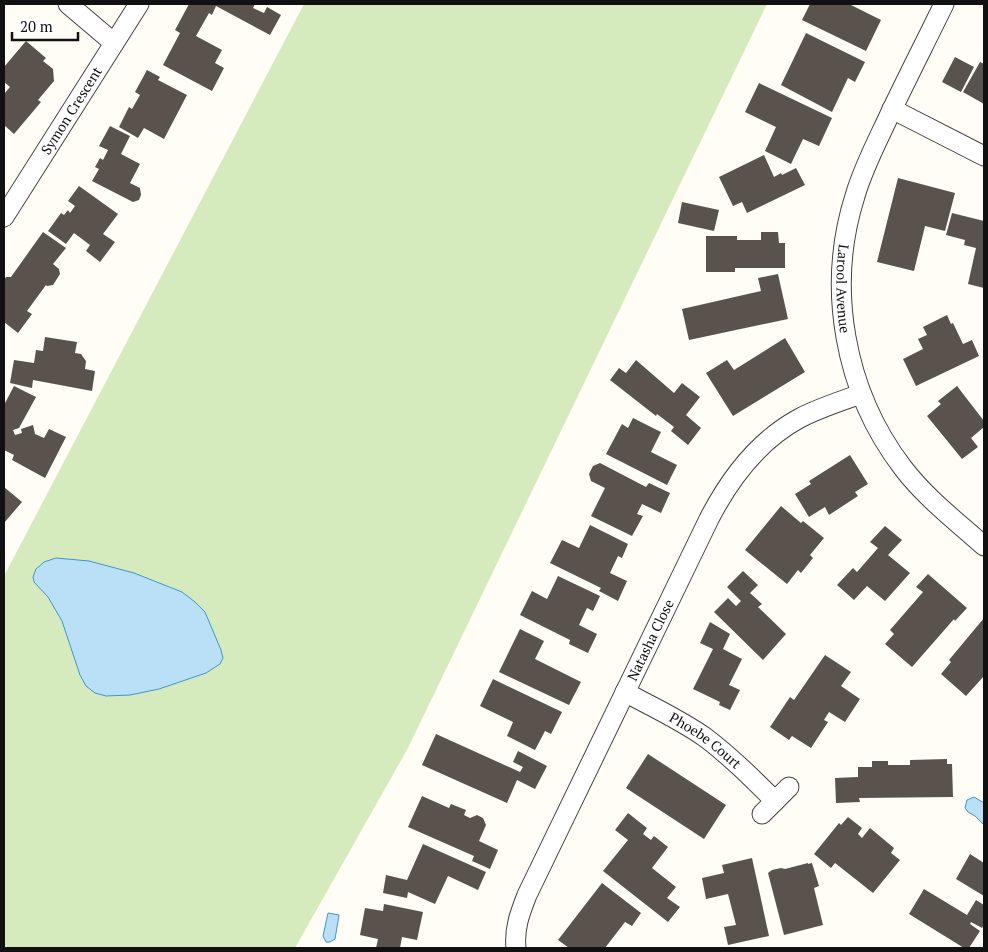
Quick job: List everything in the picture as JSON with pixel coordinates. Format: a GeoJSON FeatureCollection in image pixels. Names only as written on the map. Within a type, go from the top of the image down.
{"type":"FeatureCollection","features":[{"type":"Feature","properties":{"kind":"street"},"geometry":{"type":"LineString","coordinates":[[68,4],[114,43]]}},
{"type":"Feature","properties":{"kind":"street","name":"Symon Crescent"},"geometry":{"type":"LineString","coordinates":[[4,217],[139,4]]}},
{"type":"Feature","properties":{"kind":"street","name":"Larool Avenue"},"geometry":{"type":"LineString","coordinates":[[944,4],[892,109],[855,194],[846,226],[842,253],[841,287],[844,322],[852,369],[861,394],[886,444],[902,467],[933,501],[984,546]]}},
{"type":"Feature","properties":{"kind":"street"},"geometry":{"type":"LineString","coordinates":[[892,109],[984,156]]}},
{"type":"Feature","properties":{"kind":"street","name":"Natasha Close"},"geometry":{"type":"LineString","coordinates":[[516,948],[516,923],[527,895],[712,513],[739,470],[766,442],[799,418],[861,394]]}},
{"type":"Feature","properties":{"kind":"street","name":"Phoebe Court"},"geometry":{"type":"LineString","coordinates":[[625,692],[666,713],[705,738],[738,765],[775,801]]}},
{"type":"Feature","properties":{"kind":"street"},"geometry":{"type":"LineString","coordinates":[[762,814],[789,787]]}},
{"type":"Feature","properties":{"kind":"green space"},"geometry":{"type":"Polygon","coordinates":[[[304,4],[767,4],[408,748],[295,948],[4,948],[4,576],[304,4]]]}},
{"type":"Feature","properties":{"kind":"water"},"geometry":{"type":"Polygon","coordinates":[[[56,558],[89,561],[134,573],[182,592],[205,612],[221,650],[223,658],[220,664],[206,673],[159,689],[130,695],[106,696],[95,693],[86,686],[80,675],[62,621],[48,597],[34,582],[33,577],[36,569],[44,562],[56,558]]]}},
{"type":"Feature","properties":{"kind":"water"},"geometry":{"type":"Polygon","coordinates":[[[974,797],[984,803],[984,825],[965,808],[967,800],[974,797]]]}},
{"type":"Feature","properties":{"kind":"water"},"geometry":{"type":"Polygon","coordinates":[[[328,913],[339,915],[335,939],[326,942],[323,936],[328,913]]]}},
{"type":"Feature","properties":{"kind":"building"},"geometry":{"type":"Polygon","coordinates":[[[189,4],[255,4],[253,8],[264,13],[267,7],[281,15],[270,35],[216,6],[212,15],[209,13],[196,36],[222,50],[215,63],[224,68],[212,91],[163,65],[180,33],[175,30],[189,4]]]}},
{"type":"Feature","properties":{"kind":"building"},"geometry":{"type":"Polygon","coordinates":[[[810,4],[849,4],[881,20],[866,51],[802,20],[810,4]]]}},
{"type":"Feature","properties":{"kind":"building"},"geometry":{"type":"Polygon","coordinates":[[[806,33],[865,62],[855,82],[848,78],[832,112],[781,85],[806,33]]]}},
{"type":"Feature","properties":{"kind":"building"},"geometry":{"type":"Polygon","coordinates":[[[26,41],[46,58],[43,61],[53,69],[54,81],[38,100],[41,102],[14,134],[4,125],[4,94],[10,87],[4,82],[4,67],[26,41]]]}},
{"type":"Feature","properties":{"kind":"building"},"geometry":{"type":"Polygon","coordinates":[[[955,57],[974,67],[961,92],[942,82],[955,57]]]}},
{"type":"Feature","properties":{"kind":"building"},"geometry":{"type":"Polygon","coordinates":[[[980,62],[984,64],[984,104],[963,92],[980,62]]]}},
{"type":"Feature","properties":{"kind":"building"},"geometry":{"type":"Polygon","coordinates":[[[147,70],[160,77],[158,80],[187,95],[164,139],[144,128],[138,138],[119,127],[129,107],[132,109],[140,95],[135,92],[147,70]]]}},
{"type":"Feature","properties":{"kind":"building"},"geometry":{"type":"Polygon","coordinates":[[[759,83],[832,118],[819,146],[803,139],[791,164],[765,151],[776,127],[745,112],[759,83]]]}},
{"type":"Feature","properties":{"kind":"building"},"geometry":{"type":"Polygon","coordinates":[[[110,126],[130,136],[121,154],[140,164],[130,183],[140,188],[141,195],[139,200],[133,202],[92,181],[99,169],[95,167],[100,158],[103,160],[108,150],[99,146],[110,126]]]}},
{"type":"Feature","properties":{"kind":"building"},"geometry":{"type":"Polygon","coordinates":[[[764,155],[774,177],[796,168],[805,185],[747,213],[742,202],[733,206],[719,177],[764,155]]]}},
{"type":"Feature","properties":{"kind":"building"},"geometry":{"type":"Polygon","coordinates":[[[898,178],[955,193],[945,231],[925,226],[914,271],[877,262],[898,178]]]}},
{"type":"Feature","properties":{"kind":"building"},"geometry":{"type":"Polygon","coordinates":[[[79,186],[118,214],[103,234],[115,242],[100,262],[86,251],[90,245],[74,233],[66,244],[48,231],[61,213],[64,215],[68,210],[70,213],[75,206],[68,201],[79,186]]]}},
{"type":"Feature","properties":{"kind":"building"},"geometry":{"type":"Polygon","coordinates":[[[682,202],[719,210],[714,231],[678,223],[682,202]]]}},
{"type":"Feature","properties":{"kind":"building"},"geometry":{"type":"Polygon","coordinates":[[[952,213],[984,221],[984,288],[968,284],[976,248],[964,245],[965,240],[946,235],[952,213]]]}},
{"type":"Feature","properties":{"kind":"building"},"geometry":{"type":"Polygon","coordinates":[[[43,232],[66,248],[53,264],[59,269],[60,274],[53,285],[46,285],[27,311],[32,314],[18,333],[4,322],[4,280],[6,277],[11,277],[43,232]]]}},
{"type":"Feature","properties":{"kind":"building"},"geometry":{"type":"Polygon","coordinates":[[[761,232],[778,232],[779,243],[785,243],[785,268],[735,268],[735,272],[706,272],[706,236],[737,236],[737,240],[761,240],[761,232]]]}},
{"type":"Feature","properties":{"kind":"building"},"geometry":{"type":"Polygon","coordinates":[[[778,274],[788,319],[689,340],[682,309],[761,291],[758,278],[778,274]]]}},
{"type":"Feature","properties":{"kind":"building"},"geometry":{"type":"Polygon","coordinates":[[[947,315],[963,344],[972,340],[979,356],[916,386],[903,359],[923,349],[918,339],[927,335],[923,327],[947,315]]]}},
{"type":"Feature","properties":{"kind":"building"},"geometry":{"type":"Polygon","coordinates":[[[45,337],[77,342],[75,353],[81,354],[86,361],[85,369],[95,371],[92,391],[33,380],[32,388],[10,383],[14,360],[34,363],[36,350],[43,351],[45,337]]]}},
{"type":"Feature","properties":{"kind":"building"},"geometry":{"type":"Polygon","coordinates":[[[785,338],[805,372],[733,416],[706,373],[727,360],[734,370],[785,338]]]}},
{"type":"Feature","properties":{"kind":"building"},"geometry":{"type":"Polygon","coordinates":[[[636,360],[674,393],[682,383],[700,397],[686,415],[701,428],[688,445],[671,431],[674,427],[657,414],[656,416],[610,380],[619,368],[626,373],[636,360]]]}},
{"type":"Feature","properties":{"kind":"building"},"geometry":{"type":"Polygon","coordinates":[[[14,386],[36,397],[19,428],[13,430],[15,435],[22,433],[21,429],[33,425],[35,434],[44,438],[49,429],[66,437],[45,478],[12,460],[14,455],[4,450],[4,405],[14,386]]]}},
{"type":"Feature","properties":{"kind":"building"},"geometry":{"type":"Polygon","coordinates":[[[957,386],[984,421],[984,427],[971,438],[978,447],[962,459],[927,416],[941,404],[938,401],[957,386]]]}},
{"type":"Feature","properties":{"kind":"building"},"geometry":{"type":"Polygon","coordinates":[[[633,418],[661,432],[651,452],[677,465],[667,485],[606,454],[622,424],[628,428],[633,418]]]}},
{"type":"Feature","properties":{"kind":"building"},"geometry":{"type":"Polygon","coordinates":[[[850,455],[868,484],[855,492],[858,496],[829,515],[825,507],[809,517],[795,494],[811,484],[809,481],[850,455]]]}},
{"type":"Feature","properties":{"kind":"building"},"geometry":{"type":"Polygon","coordinates":[[[600,463],[646,487],[649,483],[670,493],[661,513],[642,504],[637,514],[643,516],[632,536],[591,516],[605,488],[591,481],[589,474],[593,466],[600,463]]]}},
{"type":"Feature","properties":{"kind":"building"},"geometry":{"type":"Polygon","coordinates":[[[4,487],[22,502],[4,523],[4,487]]]}},
{"type":"Feature","properties":{"kind":"building"},"geometry":{"type":"Polygon","coordinates":[[[781,506],[801,523],[803,521],[824,538],[810,555],[813,558],[801,573],[798,570],[787,584],[745,550],[781,506]]]}},
{"type":"Feature","properties":{"kind":"building"},"geometry":{"type":"Polygon","coordinates":[[[590,525],[628,544],[622,558],[618,556],[610,573],[627,581],[618,601],[599,591],[601,588],[550,563],[562,540],[579,548],[590,525]]]}},
{"type":"Feature","properties":{"kind":"building"},"geometry":{"type":"Polygon","coordinates":[[[885,526],[902,540],[888,555],[910,573],[885,601],[867,586],[854,600],[837,585],[853,568],[857,572],[878,548],[870,542],[885,526]]]}},
{"type":"Feature","properties":{"kind":"building"},"geometry":{"type":"Polygon","coordinates":[[[743,571],[758,585],[750,593],[762,604],[758,607],[786,634],[763,660],[714,612],[728,598],[736,606],[741,601],[727,587],[743,571]]]}},
{"type":"Feature","properties":{"kind":"building"},"geometry":{"type":"Polygon","coordinates":[[[928,574],[967,608],[955,621],[954,619],[912,667],[885,644],[894,634],[890,630],[923,592],[916,587],[928,574]]]}},
{"type":"Feature","properties":{"kind":"building"},"geometry":{"type":"Polygon","coordinates":[[[558,576],[600,596],[593,611],[587,608],[579,625],[597,634],[588,653],[569,644],[570,640],[520,615],[532,591],[547,599],[558,576]]]}},
{"type":"Feature","properties":{"kind":"building"},"geometry":{"type":"Polygon","coordinates":[[[984,618],[984,676],[966,696],[941,674],[951,662],[949,660],[984,618]]]}},
{"type":"Feature","properties":{"kind":"building"},"geometry":{"type":"Polygon","coordinates":[[[710,622],[730,634],[723,649],[742,659],[729,685],[740,690],[730,710],[719,705],[720,702],[693,689],[713,649],[700,643],[710,622]]]}},
{"type":"Feature","properties":{"kind":"building"},"geometry":{"type":"Polygon","coordinates":[[[520,629],[544,641],[535,659],[581,682],[569,705],[499,672],[520,629]]]}},
{"type":"Feature","properties":{"kind":"building"},"geometry":{"type":"Polygon","coordinates":[[[825,655],[851,672],[841,686],[860,699],[845,722],[829,712],[824,720],[828,722],[811,748],[792,736],[789,740],[770,727],[790,697],[794,700],[825,655]]]}},
{"type":"Feature","properties":{"kind":"building"},"geometry":{"type":"Polygon","coordinates":[[[493,679],[562,712],[551,734],[545,731],[535,750],[507,736],[513,722],[480,706],[493,679]]]}},
{"type":"Feature","properties":{"kind":"building"},"geometry":{"type":"Polygon","coordinates":[[[436,734],[520,772],[523,767],[513,762],[518,751],[547,766],[535,789],[517,780],[507,803],[422,765],[436,734]]]}},
{"type":"Feature","properties":{"kind":"building"},"geometry":{"type":"Polygon","coordinates":[[[648,754],[726,805],[704,839],[626,788],[648,754]]]}},
{"type":"Feature","properties":{"kind":"building"},"geometry":{"type":"Polygon","coordinates":[[[947,759],[947,764],[952,764],[953,797],[859,798],[860,802],[836,803],[835,778],[858,777],[858,767],[872,767],[872,761],[888,761],[888,765],[910,765],[910,760],[947,759]]]}},
{"type":"Feature","properties":{"kind":"building"},"geometry":{"type":"Polygon","coordinates":[[[422,796],[449,808],[451,804],[466,810],[464,815],[470,818],[477,815],[483,818],[486,825],[479,841],[498,850],[490,869],[472,861],[474,856],[408,827],[422,796]]]}},
{"type":"Feature","properties":{"kind":"building"},"geometry":{"type":"Polygon","coordinates":[[[628,813],[647,828],[643,834],[651,840],[654,836],[668,847],[652,868],[676,887],[667,898],[680,907],[668,922],[603,871],[628,840],[615,830],[628,813]]]}},
{"type":"Feature","properties":{"kind":"building"},"geometry":{"type":"Polygon","coordinates":[[[848,817],[862,828],[858,834],[862,838],[870,828],[894,848],[891,853],[900,860],[873,893],[835,863],[831,868],[814,854],[839,823],[841,825],[848,817]]]}},
{"type":"Feature","properties":{"kind":"building"},"geometry":{"type":"Polygon","coordinates":[[[423,844],[486,872],[478,890],[448,876],[435,904],[408,892],[407,898],[383,893],[386,875],[407,880],[423,844]]]}},
{"type":"Feature","properties":{"kind":"building"},"geometry":{"type":"Polygon","coordinates":[[[970,854],[984,863],[984,896],[956,879],[970,854]]]}},
{"type":"Feature","properties":{"kind":"building"},"geometry":{"type":"Polygon","coordinates":[[[752,858],[769,936],[728,945],[724,927],[736,925],[728,894],[706,899],[702,878],[724,873],[722,865],[752,858]]]}},
{"type":"Feature","properties":{"kind":"building"},"geometry":{"type":"Polygon","coordinates":[[[812,863],[819,886],[814,888],[823,925],[784,935],[768,873],[772,870],[812,863]]]}},
{"type":"Feature","properties":{"kind":"building"},"geometry":{"type":"Polygon","coordinates":[[[602,883],[641,913],[632,926],[625,922],[605,948],[569,948],[558,940],[602,883]]]}},
{"type":"Feature","properties":{"kind":"building"},"geometry":{"type":"Polygon","coordinates":[[[924,889],[967,915],[976,900],[984,905],[984,924],[982,928],[971,922],[970,924],[980,931],[969,948],[964,948],[909,914],[924,889]]]}},
{"type":"Feature","properties":{"kind":"building"},"geometry":{"type":"Polygon","coordinates":[[[384,904],[423,912],[417,940],[402,937],[400,948],[376,948],[378,939],[360,935],[365,908],[383,911],[384,904]]]}}]}
